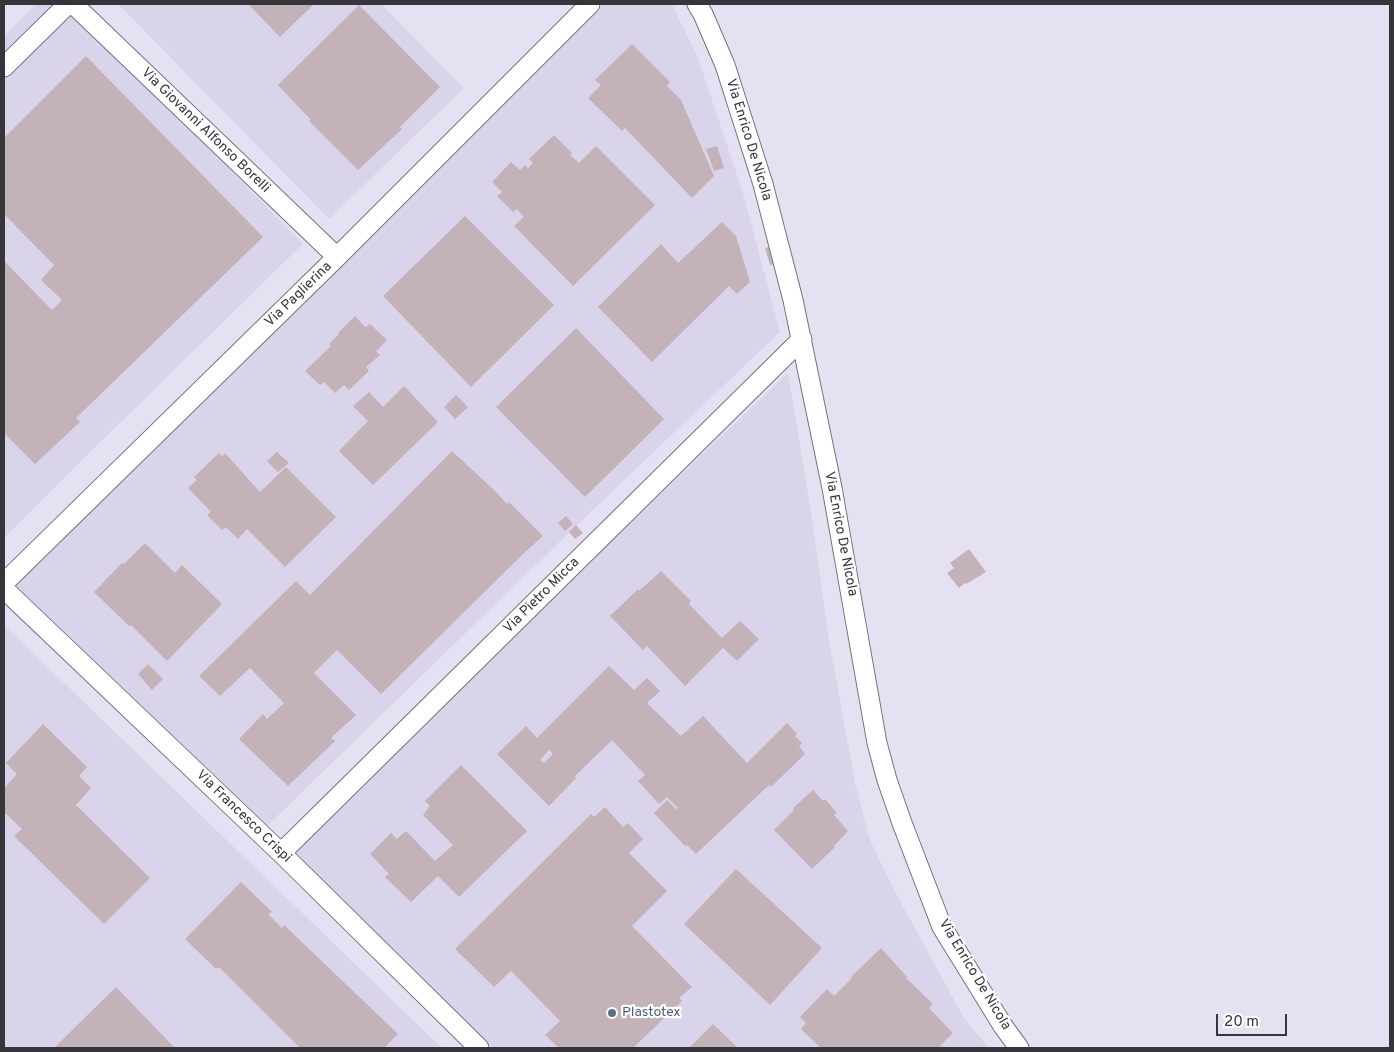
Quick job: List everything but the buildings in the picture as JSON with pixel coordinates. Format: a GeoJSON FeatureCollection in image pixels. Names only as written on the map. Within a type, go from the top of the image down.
{"type":"FeatureCollection","features":[{"type":"Feature","properties":{"kind":"street"},"geometry":{"type":"LineString","coordinates":[[4,67],[68,4]]}},
{"type":"Feature","properties":{"kind":"street","name":"Via Giovanni Alfonso Borelli"},"geometry":{"type":"LineString","coordinates":[[73,4],[337,257]]}},
{"type":"Feature","properties":{"kind":"street","name":"Via Paglierina"},"geometry":{"type":"LineString","coordinates":[[4,583],[337,257],[590,4]]}},
{"type":"Feature","properties":{"kind":"street","name":"Via Enrico De Nicola"},"geometry":{"type":"LineString","coordinates":[[697,4],[725,65],[763,184],[802,339],[832,488],[877,743],[887,780],[942,927],[998,1018],[1019,1048]]}},
{"type":"Feature","properties":{"kind":"street","name":"Via Pietro Micca"},"geometry":{"type":"LineString","coordinates":[[281,853],[802,339]]}},
{"type":"Feature","properties":{"kind":"street","name":"Via Francesco Crispi"},"geometry":{"type":"LineString","coordinates":[[4,588],[281,853],[479,1048]]}},
{"type":"Feature","properties":{"kind":"shaded area"},"geometry":{"type":"Polygon","coordinates":[[[36,4],[68,4],[303,244],[4,538],[4,36],[36,4]]]}},
{"type":"Feature","properties":{"kind":"shaded area"},"geometry":{"type":"Polygon","coordinates":[[[118,4],[381,4],[464,88],[329,219],[118,4]]]}},
{"type":"Feature","properties":{"kind":"shaded area"},"geometry":{"type":"Polygon","coordinates":[[[602,4],[671,4],[673,6],[698,58],[743,193],[780,332],[576,526],[265,828],[10,582],[101,491],[602,4]]]}},
{"type":"Feature","properties":{"kind":"shaded area"},"geometry":{"type":"Polygon","coordinates":[[[788,373],[811,512],[829,640],[855,782],[869,838],[893,888],[964,1018],[989,1048],[493,1048],[291,853],[600,551],[788,373]]]}},
{"type":"Feature","properties":{"kind":"shaded area"},"geometry":{"type":"Polygon","coordinates":[[[4,625],[442,1048],[4,1048],[4,625]]]}},
{"type":"Feature","properties":{"kind":"place","name":"Plastotex"},"geometry":{"type":"Point","coordinates":[612,1013]}}]}
